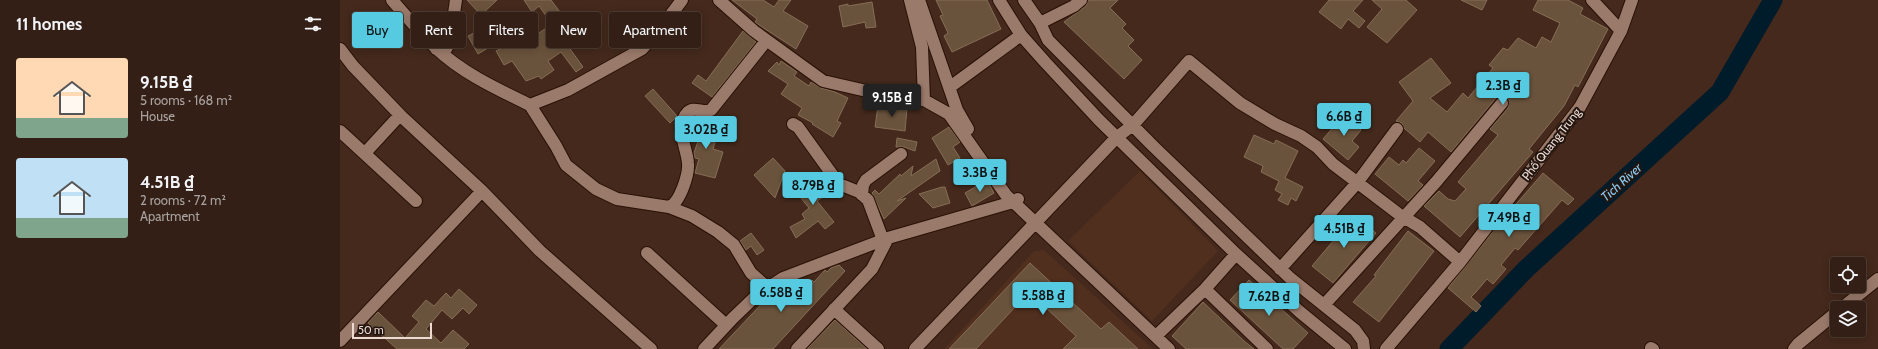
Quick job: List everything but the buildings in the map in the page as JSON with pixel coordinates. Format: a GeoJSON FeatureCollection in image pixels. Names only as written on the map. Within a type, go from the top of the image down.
{"type":"FeatureCollection","features":[{"type":"Feature","properties":{"kind":"street"},"geometry":{"type":"LineString","coordinates":[[392,0],[436,49],[460,67],[530,106],[556,146],[566,165],[596,189],[617,200],[669,206],[692,216],[718,232],[734,245],[751,273],[768,288]]}},
{"type":"Feature","properties":{"kind":"street"},"geometry":{"type":"LineString","coordinates":[[530,106],[568,90],[642,50],[682,0]]}},
{"type":"Feature","properties":{"kind":"street"},"geometry":{"type":"LineString","coordinates":[[719,0],[766,41],[823,81],[906,100],[924,100],[949,114],[1006,195],[1170,349]]}},
{"type":"Feature","properties":{"kind":"street"},"geometry":{"type":"LineString","coordinates":[[910,0],[922,46],[924,100]]}},
{"type":"Feature","properties":{"kind":"street"},"geometry":{"type":"LineString","coordinates":[[704,349],[757,295],[783,278],[886,239],[1014,202],[1018,198],[1001,179],[979,147],[957,110],[919,0]]}},
{"type":"Feature","properties":{"kind":"street"},"geometry":{"type":"LineString","coordinates":[[999,0],[1021,35],[1050,68],[1117,137],[1236,254],[1300,312],[1344,349]]}},
{"type":"Feature","properties":{"kind":"street"},"geometry":{"type":"LineString","coordinates":[[1024,0],[1040,24],[1048,40],[1132,125],[1280,269],[1355,330],[1363,341],[1364,349]]}},
{"type":"Feature","properties":{"kind":"street"},"geometry":{"type":"LineString","coordinates":[[1040,24],[1074,6],[1081,0]]}},
{"type":"Feature","properties":{"kind":"street"},"geometry":{"type":"LineString","coordinates":[[1592,0],[1621,31]]}},
{"type":"Feature","properties":{"kind":"street","name":"Phố Quang Trung"},"geometry":{"type":"LineString","coordinates":[[1386,349],[1460,262],[1580,107],[1621,31],[1632,0]]}},
{"type":"Feature","properties":{"kind":"street"},"geometry":{"type":"LineString","coordinates":[[436,49],[446,49],[450,41],[457,1]]}},
{"type":"Feature","properties":{"kind":"street"},"geometry":{"type":"LineString","coordinates":[[950,87],[1021,35]]}},
{"type":"Feature","properties":{"kind":"street"},"geometry":{"type":"LineString","coordinates":[[669,206],[674,205],[678,199],[687,173],[688,164],[682,136],[684,117],[688,112],[694,109],[706,112],[711,110],[766,41]]}},
{"type":"Feature","properties":{"kind":"street"},"geometry":{"type":"LineString","coordinates":[[340,49],[353,66],[400,115],[482,191],[540,251],[651,349]]}},
{"type":"Feature","properties":{"kind":"street"},"geometry":{"type":"LineString","coordinates":[[915,349],[1117,137],[1132,125],[1189,61],[1240,103],[1275,124],[1301,136],[1317,147],[1333,164],[1403,217],[1420,226],[1460,262]]}},
{"type":"Feature","properties":{"kind":"street"},"geometry":{"type":"LineString","coordinates":[[1324,305],[1436,182],[1502,103]]}},
{"type":"Feature","properties":{"kind":"street"},"geometry":{"type":"LineString","coordinates":[[365,153],[400,115]]}},
{"type":"Feature","properties":{"kind":"street"},"geometry":{"type":"LineString","coordinates":[[793,124],[798,127],[839,184],[859,192],[868,200],[886,239],[872,269],[797,349]]}},
{"type":"Feature","properties":{"kind":"street"},"geometry":{"type":"LineString","coordinates":[[1280,269],[1357,183],[1398,129]]}},
{"type":"Feature","properties":{"kind":"street"},"geometry":{"type":"LineString","coordinates":[[340,131],[416,201]]}},
{"type":"Feature","properties":{"kind":"street"},"geometry":{"type":"LineString","coordinates":[[862,195],[863,185],[866,180],[901,154]]}},
{"type":"Feature","properties":{"kind":"street"},"geometry":{"type":"LineString","coordinates":[[340,341],[482,191]]}},
{"type":"Feature","properties":{"kind":"street"},"geometry":{"type":"LineString","coordinates":[[647,253],[726,325]]}},
{"type":"Feature","properties":{"kind":"street"},"geometry":{"type":"LineString","coordinates":[[1156,336],[1205,289],[1236,254]]}},
{"type":"Feature","properties":{"kind":"street"},"geometry":{"type":"LineString","coordinates":[[1850,301],[1878,278]]}},
{"type":"Feature","properties":{"kind":"street"},"geometry":{"type":"LineString","coordinates":[[1205,289],[1267,349]]}},
{"type":"Feature","properties":{"kind":"street"},"geometry":{"type":"LineString","coordinates":[[834,309],[878,349]]}},
{"type":"Feature","properties":{"kind":"street"},"geometry":{"type":"LineString","coordinates":[[1794,349],[1830,318]]}},
{"type":"Feature","properties":{"kind":"shaded area"},"geometry":{"type":"Polygon","coordinates":[[[1140,171],[1218,251],[1152,321],[1068,241],[1140,171]]]}},
{"type":"Feature","properties":{"kind":"shaded area"},"geometry":{"type":"Polygon","coordinates":[[[1044,250],[1153,349],[944,349],[1034,251],[1044,250]]]}},
{"type":"Feature","properties":{"kind":"waterway","name":"Tich River"},"geometry":{"type":"LineString","coordinates":[[1449,349],[1526,269],[1720,92],[1773,0]]}}]}
